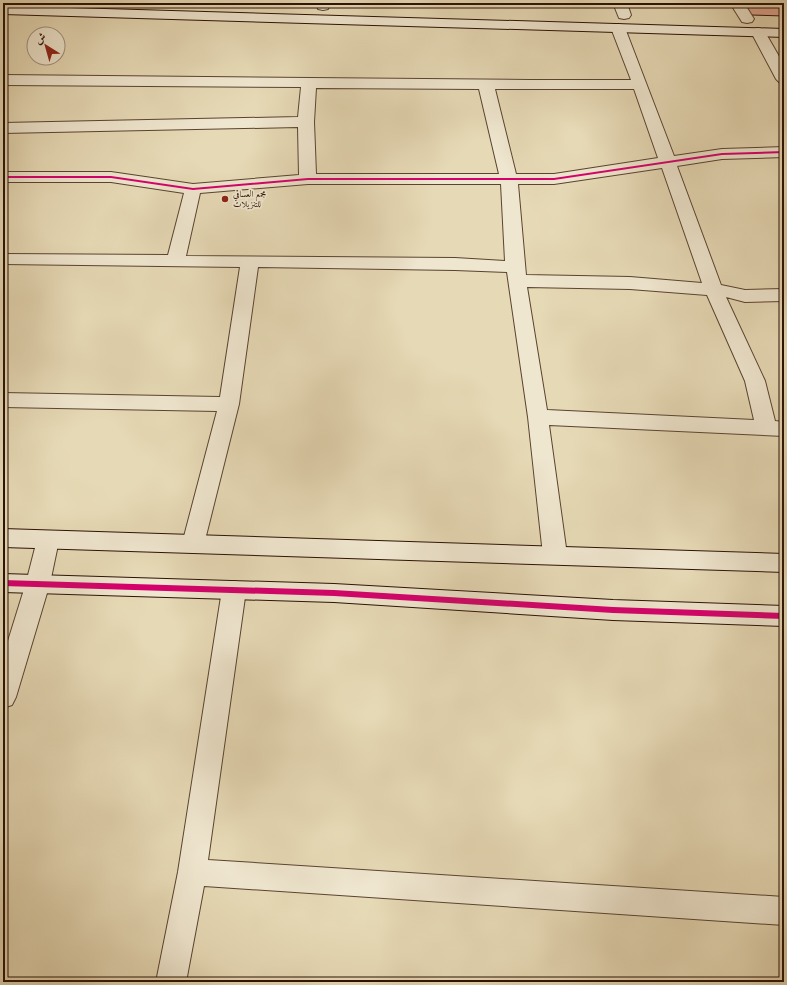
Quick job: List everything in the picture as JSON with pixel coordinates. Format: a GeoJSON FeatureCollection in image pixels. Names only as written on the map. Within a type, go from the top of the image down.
{"type":"FeatureCollection","features":[{"type":"Feature","properties":{"kind":"street"},"geometry":{"type":"LineString","coordinates":[[182,3],[323,4],[784,20]]}},
{"type":"Feature","properties":{"kind":"street"},"geometry":{"type":"LineString","coordinates":[[737,3],[747,19]]}},
{"type":"Feature","properties":{"kind":"street"},"geometry":{"type":"LineString","coordinates":[[3,10],[621,15],[758,32],[784,33]]}},
{"type":"Feature","properties":{"kind":"street"},"geometry":{"type":"LineString","coordinates":[[538,417],[775,428],[714,290],[640,84],[621,15]]}},
{"type":"Feature","properties":{"kind":"street"},"geometry":{"type":"LineString","coordinates":[[758,32],[784,79]]}},
{"type":"Feature","properties":{"kind":"street"},"geometry":{"type":"LineString","coordinates":[[3,80],[486,85],[640,84]]}},
{"type":"Feature","properties":{"kind":"street"},"geometry":{"type":"LineString","coordinates":[[308,179],[306,122],[309,83]]}},
{"type":"Feature","properties":{"kind":"street"},"geometry":{"type":"LineString","coordinates":[[486,85],[509,179],[516,274],[538,417],[555,555]]}},
{"type":"Feature","properties":{"kind":"street"},"geometry":{"type":"LineString","coordinates":[[3,128],[306,122]]}},
{"type":"Feature","properties":{"kind":"street"},"geometry":{"type":"LineString","coordinates":[[3,177],[111,177],[193,189],[308,179],[554,179],[722,154],[784,152]]}},
{"type":"Feature","properties":{"kind":"street"},"geometry":{"type":"LineString","coordinates":[[176,261],[193,189]]}},
{"type":"Feature","properties":{"kind":"street"},"geometry":{"type":"LineString","coordinates":[[3,259],[455,264],[516,274],[714,290],[745,296],[784,295]]}},
{"type":"Feature","properties":{"kind":"street"},"geometry":{"type":"LineString","coordinates":[[193,544],[229,404],[250,262]]}},
{"type":"Feature","properties":{"kind":"street"},"geometry":{"type":"LineString","coordinates":[[3,400],[229,404]]}},
{"type":"Feature","properties":{"kind":"street"},"geometry":{"type":"LineString","coordinates":[[3,538],[784,563]]}},
{"type":"Feature","properties":{"kind":"street"},"geometry":{"type":"LineString","coordinates":[[3,697],[38,583],[48,540]]}},
{"type":"Feature","properties":{"kind":"street"},"geometry":{"type":"LineString","coordinates":[[3,583],[334,593],[613,610],[784,616]]}},
{"type":"Feature","properties":{"kind":"street"},"geometry":{"type":"LineString","coordinates":[[171,982],[192,872],[234,590]]}},
{"type":"Feature","properties":{"kind":"street"},"geometry":{"type":"LineString","coordinates":[[192,872],[784,911]]}},
{"type":"Feature","properties":{"kind":"building"},"geometry":{"type":"Polygon","coordinates":[[[567,3],[612,3],[613,6],[567,6],[567,3]]]}},
{"type":"Feature","properties":{"kind":"building"},"geometry":{"type":"Polygon","coordinates":[[[628,3],[680,3],[681,5],[630,7],[628,3]]]}},
{"type":"Feature","properties":{"kind":"building"},"geometry":{"type":"Polygon","coordinates":[[[744,3],[784,3],[784,16],[751,15],[744,3]]]}},
{"type":"Feature","properties":{"kind":"cycle path"},"geometry":{"type":"LineString","coordinates":[[3,177],[111,177],[193,189],[308,179],[554,179],[722,154],[784,152]]}},
{"type":"Feature","properties":{"kind":"cycle path"},"geometry":{"type":"LineString","coordinates":[[3,583],[334,593],[613,610],[784,616]]}},
{"type":"Feature","properties":{"kind":"place","name":"مجمع العسافي للتنزيلات"},"geometry":{"type":"Point","coordinates":[225,199]}}]}
